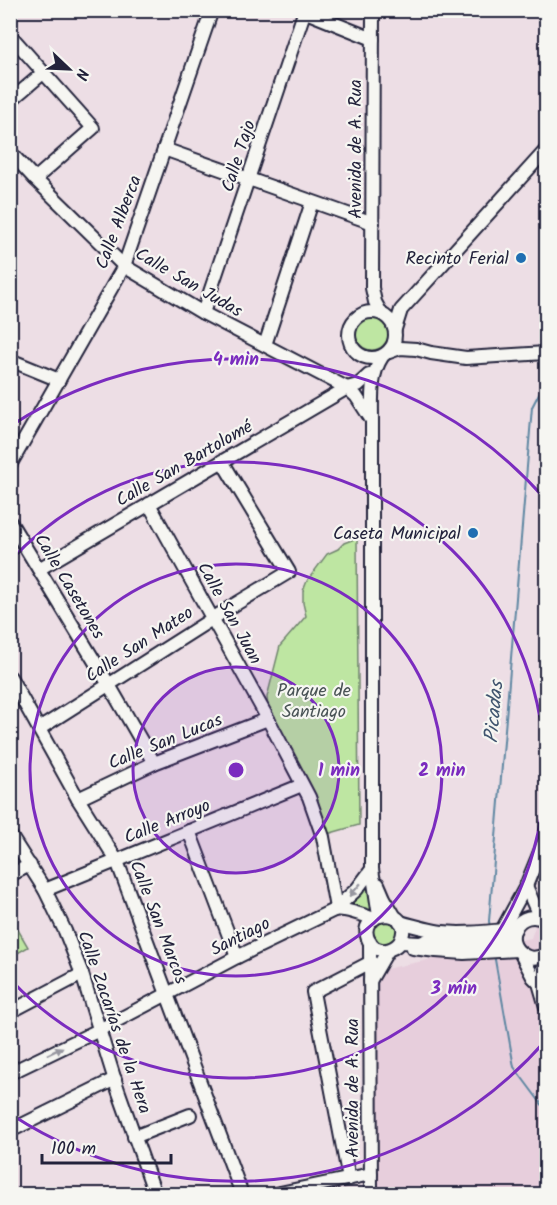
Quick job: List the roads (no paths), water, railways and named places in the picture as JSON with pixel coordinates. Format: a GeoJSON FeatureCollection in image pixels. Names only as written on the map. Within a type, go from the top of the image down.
{"type":"FeatureCollection","features":[{"type":"Feature","properties":{"kind":"street","name":"Calle Alberca"},"geometry":{"type":"LineString","coordinates":[[10,465],[124,266],[212,10]]}},
{"type":"Feature","properties":{"kind":"street","name":"Avenida de A. Rua"},"geometry":{"type":"LineString","coordinates":[[373,10],[372,288],[375,302],[383,314]]}},
{"type":"Feature","properties":{"kind":"street"},"geometry":{"type":"LineString","coordinates":[[303,11],[373,39]]}},
{"type":"Feature","properties":{"kind":"street","name":"Calle Tajo"},"geometry":{"type":"LineString","coordinates":[[203,313],[303,11]]}},
{"type":"Feature","properties":{"kind":"street"},"geometry":{"type":"LineString","coordinates":[[10,35],[93,128],[35,179]]}},
{"type":"Feature","properties":{"kind":"street"},"geometry":{"type":"LineString","coordinates":[[10,101],[43,73]]}},
{"type":"Feature","properties":{"kind":"street"},"geometry":{"type":"LineString","coordinates":[[164,149],[373,223]]}},
{"type":"Feature","properties":{"kind":"street"},"geometry":{"type":"LineString","coordinates":[[369,938],[370,923],[376,917],[372,869],[372,396],[374,373],[376,366],[394,344],[401,310],[546,150]]}},
{"type":"Feature","properties":{"kind":"street","name":"Calle San Judas"},"geometry":{"type":"LineString","coordinates":[[10,152],[124,266],[203,313],[351,392],[372,396]]}},
{"type":"Feature","properties":{"kind":"street"},"geometry":{"type":"LineString","coordinates":[[265,345],[312,202]]}},
{"type":"Feature","properties":{"kind":"street","name":"Avenida de A. Rua"},"geometry":{"type":"LineString","coordinates":[[363,313],[372,288]]}},
{"type":"Feature","properties":{"kind":"street"},"geometry":{"type":"LineString","coordinates":[[383,314],[401,310]]}},
{"type":"Feature","properties":{"kind":"street"},"geometry":{"type":"LineString","coordinates":[[416,349],[396,333],[392,322],[383,314],[372,311],[363,313],[350,327],[348,336],[356,352],[373,359],[400,348],[466,358],[546,352]]}},
{"type":"Feature","properties":{"kind":"street"},"geometry":{"type":"LineString","coordinates":[[364,357],[372,396]]}},
{"type":"Feature","properties":{"kind":"street"},"geometry":{"type":"LineString","coordinates":[[10,360],[59,380]]}},
{"type":"Feature","properties":{"kind":"street"},"geometry":{"type":"LineString","coordinates":[[351,392],[369,375]]}},
{"type":"Feature","properties":{"kind":"street","name":"Calle San Judas"},"geometry":{"type":"LineString","coordinates":[[351,392],[372,420]]}},
{"type":"Feature","properties":{"kind":"street","name":"Calle San Bartolomé"},"geometry":{"type":"LineString","coordinates":[[39,569],[222,461],[351,392]]}},
{"type":"Feature","properties":{"kind":"street","name":"Calle San Mateo"},"geometry":{"type":"LineString","coordinates":[[39,729],[212,618],[289,572],[222,461]]}},
{"type":"Feature","properties":{"kind":"street","name":"Calle San Juan"},"geometry":{"type":"LineString","coordinates":[[149,504],[309,797],[323,837],[335,909]]}},
{"type":"Feature","properties":{"kind":"street","name":"Calle Casetones"},"geometry":{"type":"LineString","coordinates":[[10,522],[154,763]]}},
{"type":"Feature","properties":{"kind":"street","name":"Calle San Marcos"},"geometry":{"type":"LineString","coordinates":[[10,677],[78,799],[117,861],[242,1194]]}},
{"type":"Feature","properties":{"kind":"street","name":"Calle San Lucas"},"geometry":{"type":"LineString","coordinates":[[78,799],[154,763],[268,719]]}},
{"type":"Feature","properties":{"kind":"street","name":"Calle Arroyo"},"geometry":{"type":"LineString","coordinates":[[45,890],[302,785]]}},
{"type":"Feature","properties":{"kind":"street"},"geometry":{"type":"LineString","coordinates":[[189,831],[237,957]]}},
{"type":"Feature","properties":{"kind":"street","name":"Calle Zacarías de la Hera"},"geometry":{"type":"LineString","coordinates":[[10,835],[45,890],[66,931],[155,1194]]}},
{"type":"Feature","properties":{"kind":"street"},"geometry":{"type":"LineString","coordinates":[[504,939],[546,837]]}},
{"type":"Feature","properties":{"kind":"street"},"geometry":{"type":"LineString","coordinates":[[10,875],[30,865]]}},
{"type":"Feature","properties":{"kind":"street"},"geometry":{"type":"LineString","coordinates":[[372,869],[384,898],[403,932],[395,946]]}},
{"type":"Feature","properties":{"kind":"street","name":"Santiago"},"geometry":{"type":"LineString","coordinates":[[10,1073],[335,909],[357,889],[372,869]]}},
{"type":"Feature","properties":{"kind":"street"},"geometry":{"type":"LineString","coordinates":[[526,886],[536,909],[546,920]]}},
{"type":"Feature","properties":{"kind":"street"},"geometry":{"type":"LineString","coordinates":[[504,939],[526,886]]}},
{"type":"Feature","properties":{"kind":"street"},"geometry":{"type":"LineString","coordinates":[[335,909],[345,909],[352,913],[376,917],[390,915],[399,922],[423,933],[428,940]]}},
{"type":"Feature","properties":{"kind":"street"},"geometry":{"type":"LineString","coordinates":[[335,909],[353,920],[377,949],[428,940],[456,943],[504,939]]}},
{"type":"Feature","properties":{"kind":"street"},"geometry":{"type":"LineString","coordinates":[[395,946],[454,952],[504,939],[523,919],[533,916],[546,920]]}},
{"type":"Feature","properties":{"kind":"street"},"geometry":{"type":"LineString","coordinates":[[399,922],[444,932],[504,939],[533,958],[546,954]]}},
{"type":"Feature","properties":{"kind":"street","name":"Avenida de A. Rua"},"geometry":{"type":"LineString","coordinates":[[369,938],[371,1194]]}},
{"type":"Feature","properties":{"kind":"street"},"geometry":{"type":"LineString","coordinates":[[504,939],[539,983],[546,1007]]}},
{"type":"Feature","properties":{"kind":"street","name":"Avenida de A. Rua"},"geometry":{"type":"LineString","coordinates":[[369,982],[395,946]]}},
{"type":"Feature","properties":{"kind":"street"},"geometry":{"type":"LineString","coordinates":[[539,983],[546,961]]}},
{"type":"Feature","properties":{"kind":"street"},"geometry":{"type":"LineString","coordinates":[[349,1179],[314,992],[369,963]]}},
{"type":"Feature","properties":{"kind":"street"},"geometry":{"type":"LineString","coordinates":[[10,1012],[82,974]]}},
{"type":"Feature","properties":{"kind":"street"},"geometry":{"type":"LineString","coordinates":[[10,1131],[115,1079]]}},
{"type":"Feature","properties":{"kind":"street"},"geometry":{"type":"LineString","coordinates":[[134,1137],[190,1115]]}},
{"type":"Feature","properties":{"kind":"street"},"geometry":{"type":"LineString","coordinates":[[275,1194],[371,1174]]}},
{"type":"Feature","properties":{"kind":"waterway","name":"Picadas"},"geometry":{"type":"LineString","coordinates":[[490,928],[532,407],[546,380]]}},
{"type":"Feature","properties":{"kind":"waterway","name":"Picadas"},"geometry":{"type":"LineString","coordinates":[[494,954],[514,1067],[546,1110]]}},
{"type":"Feature","properties":{"kind":"place","name":"Recinto Ferial"},"geometry":{"type":"Point","coordinates":[521,258]}},
{"type":"Feature","properties":{"kind":"place","name":"Caseta Municipal"},"geometry":{"type":"Point","coordinates":[473,533]}},
{"type":"Feature","properties":{"kind":"park label","name":"Parque de Santiago"},"geometry":{"type":"Point","coordinates":[314,700]}}]}
